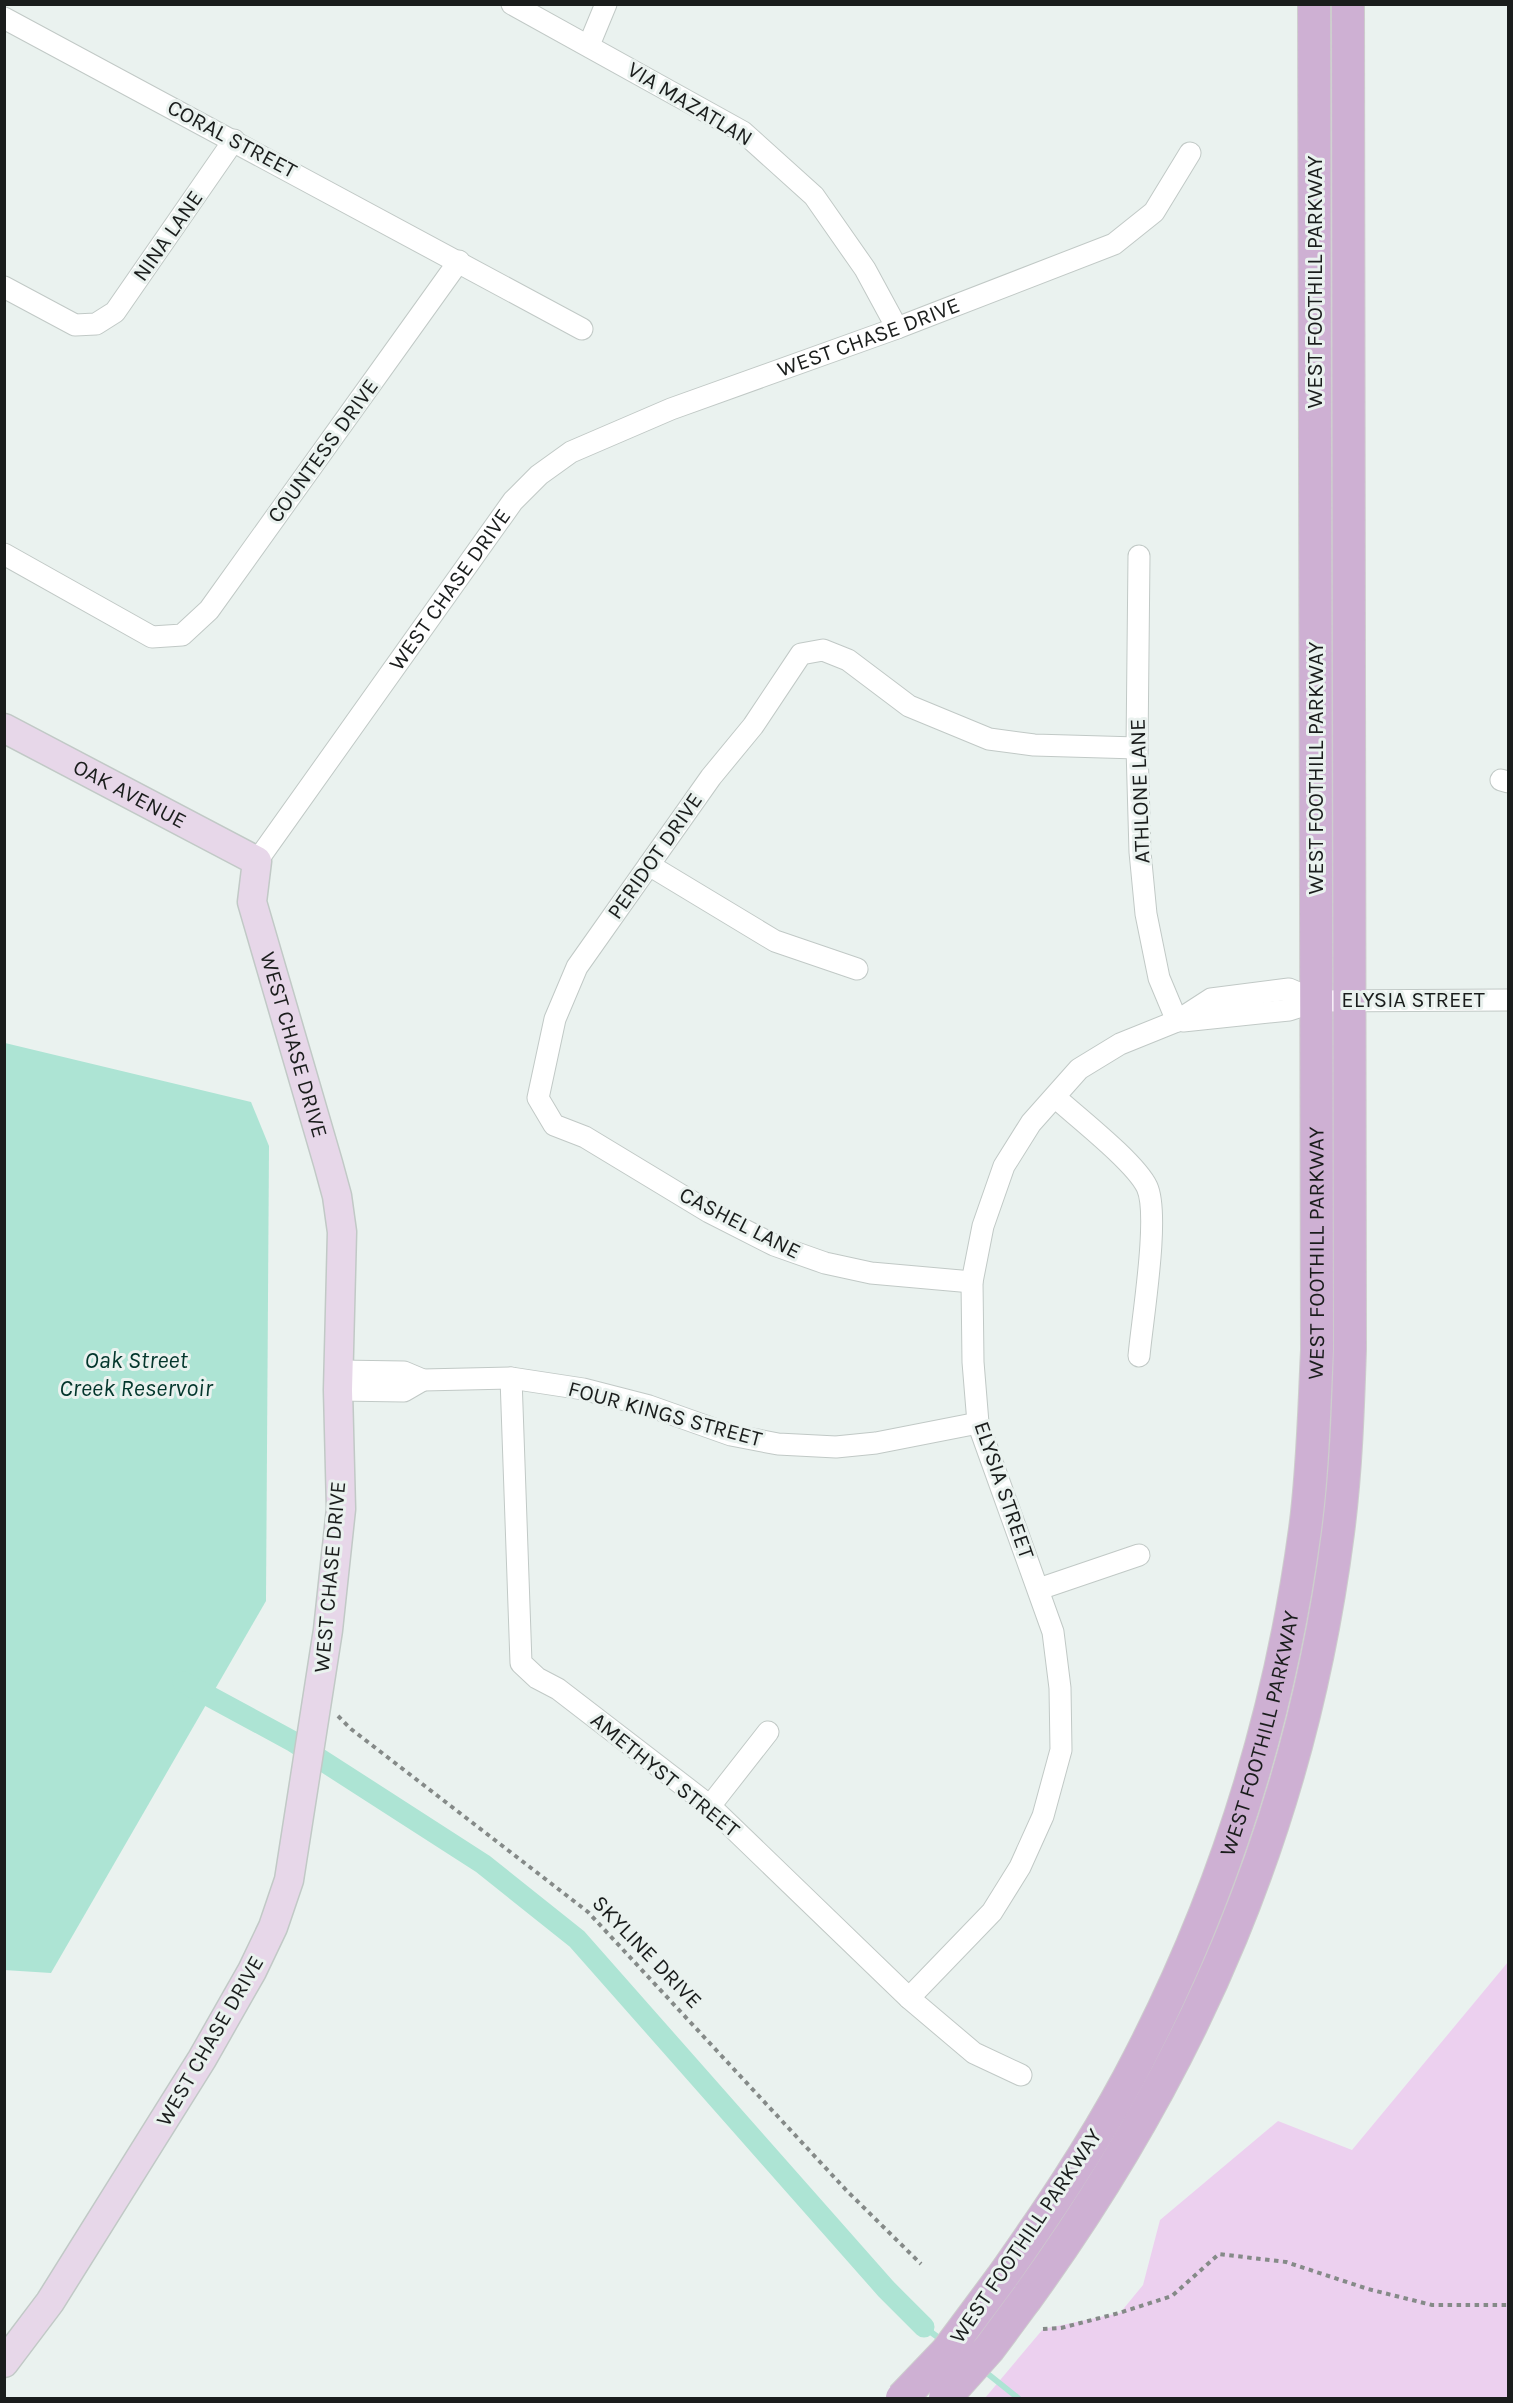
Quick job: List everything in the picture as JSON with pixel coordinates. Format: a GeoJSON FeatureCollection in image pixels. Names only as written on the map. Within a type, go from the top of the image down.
{"type":"FeatureCollection","features":[{"type":"Feature","properties":{"kind":"main road","name":"WEST FOOTHILL PARKWAY"},"geometry":{"type":"LineString","coordinates":[[902,2398],[947,2351],[1002,2277],[1084,2155],[1160,2017],[1219,1880],[1257,1763],[1290,1621],[1305,1528],[1311,1469],[1317,1350],[1314,4]]}},
{"type":"Feature","properties":{"kind":"main road","name":"WEST FOOTHILL PARKWAY"},"geometry":{"type":"LineString","coordinates":[[945,2398],[989,2349],[1075,2232],[1120,2161],[1186,2038],[1218,1971],[1276,1819],[1302,1724],[1323,1628],[1338,1533],[1347,1442],[1350,1349],[1348,4]]}},
{"type":"Feature","properties":{"kind":"street","name":"VIA MAZATLAN"},"geometry":{"type":"LineString","coordinates":[[512,4],[743,132],[814,196],[841,232],[897,328]]}},
{"type":"Feature","properties":{"kind":"street"},"geometry":{"type":"LineString","coordinates":[[589,45],[606,4]]}},
{"type":"Feature","properties":{"kind":"street","name":"CORAL STREET"},"geometry":{"type":"LineString","coordinates":[[4,18],[582,329]]}},
{"type":"Feature","properties":{"kind":"street","name":"NINA LANE"},"geometry":{"type":"LineString","coordinates":[[4,287],[75,325],[96,324],[115,312],[234,140]]}},
{"type":"Feature","properties":{"kind":"street","name":"WEST CHASE DRIVE"},"geometry":{"type":"LineString","coordinates":[[4,2363],[50,2302],[139,2164],[256,1962],[273,1927],[289,1880],[318,1697],[341,1509],[338,1381],[342,1232],[337,1196],[252,902],[257,861],[513,501],[539,475],[571,452],[670,409],[897,328],[1114,244],[1154,212],[1190,153]]}},
{"type":"Feature","properties":{"kind":"street","name":"COUNTESS DRIVE"},"geometry":{"type":"LineString","coordinates":[[4,554],[152,637],[182,635],[209,610],[459,261]]}},
{"type":"Feature","properties":{"kind":"street","name":"ATHLONE LANE"},"geometry":{"type":"LineString","coordinates":[[1139,556],[1137,747],[1140,852],[1146,914],[1159,978],[1177,1022]]}},
{"type":"Feature","properties":{"kind":"street","name":"PERIDOT DRIVE"},"geometry":{"type":"LineString","coordinates":[[538,1098],[555,1019],[577,967],[711,777],[753,726],[801,654],[823,650],[848,660],[909,706],[989,739],[1034,745],[1137,747]]}},
{"type":"Feature","properties":{"kind":"street","name":"OAK AVENUE"},"geometry":{"type":"LineString","coordinates":[[4,728],[257,861]]}},
{"type":"Feature","properties":{"kind":"street"},"geometry":{"type":"LineString","coordinates":[[649,865],[775,941],[857,969]]}},
{"type":"Feature","properties":{"kind":"street","name":"ELYSIA STREET"},"geometry":{"type":"LineString","coordinates":[[909,1998],[992,1912],[1020,1867],[1044,1816],[1061,1750],[1060,1688],[1053,1632],[978,1423],[973,1362],[972,1282],[982,1226],[1004,1166],[1031,1123],[1079,1070],[1120,1044],[1177,1022],[1210,999],[1254,991],[1289,989],[1317,1001],[1351,999],[1509,1000]]}},
{"type":"Feature","properties":{"kind":"street"},"geometry":{"type":"LineString","coordinates":[[1055,1097],[1135,1170],[1147,1187],[1153,1212],[1138,1356]]}},
{"type":"Feature","properties":{"kind":"street","name":"CASHEL LANE"},"geometry":{"type":"LineString","coordinates":[[538,1098],[554,1125],[585,1137],[709,1212],[774,1245],[825,1263],[871,1273],[972,1282]]}},
{"type":"Feature","properties":{"kind":"street","name":"FOUR KINGS STREET"},"geometry":{"type":"LineString","coordinates":[[338,1381],[404,1372],[423,1380],[511,1378],[584,1389],[649,1406],[731,1435],[778,1444],[836,1447],[876,1443],[978,1423]]}},
{"type":"Feature","properties":{"kind":"street","name":"AMETHYST STREET"},"geometry":{"type":"LineString","coordinates":[[511,1378],[521,1663],[537,1678],[558,1689],[710,1806],[909,1998],[974,2053],[1021,2075]]}},
{"type":"Feature","properties":{"kind":"street"},"geometry":{"type":"LineString","coordinates":[[1039,1589],[1139,1555]]}},
{"type":"Feature","properties":{"kind":"street"},"geometry":{"type":"LineString","coordinates":[[710,1806],[768,1732]]}},
{"type":"Feature","properties":{"kind":"path","name":"SKYLINE DRIVE"},"geometry":{"type":"LineString","coordinates":[[318,1697],[351,1729],[588,1912],[839,2183],[921,2264]]}},
{"type":"Feature","properties":{"kind":"path"},"geometry":{"type":"LineString","coordinates":[[1043,2330],[1061,2328],[1119,2313],[1172,2296],[1219,2254],[1286,2262],[1368,2289],[1432,2305],[1509,2305]]}},
{"type":"Feature","properties":{"kind":"shaded area"},"geometry":{"type":"Polygon","coordinates":[[[1508,1962],[1508,2398],[985,2398],[1043,2329],[1120,2313],[1143,2285],[1160,2220],[1278,2121],[1352,2150],[1508,1962]]]}},
{"type":"Feature","properties":{"kind":"water","name":"Oak Street Creek Reservoir"},"geometry":{"type":"Polygon","coordinates":[[[5,1043],[251,1102],[269,1146],[266,1601],[51,1973],[4,1970],[5,1043]]]}},
{"type":"Feature","properties":{"kind":"waterway"},"geometry":{"type":"LineString","coordinates":[[183,1682],[292,1741],[483,1864],[577,1939],[886,2289],[924,2327]]}},
{"type":"Feature","properties":{"kind":"waterway"},"geometry":{"type":"LineString","coordinates":[[924,2327],[943,2341]]}},
{"type":"Feature","properties":{"kind":"waterway"},"geometry":{"type":"LineString","coordinates":[[983,2370],[1018,2398]]}}]}
